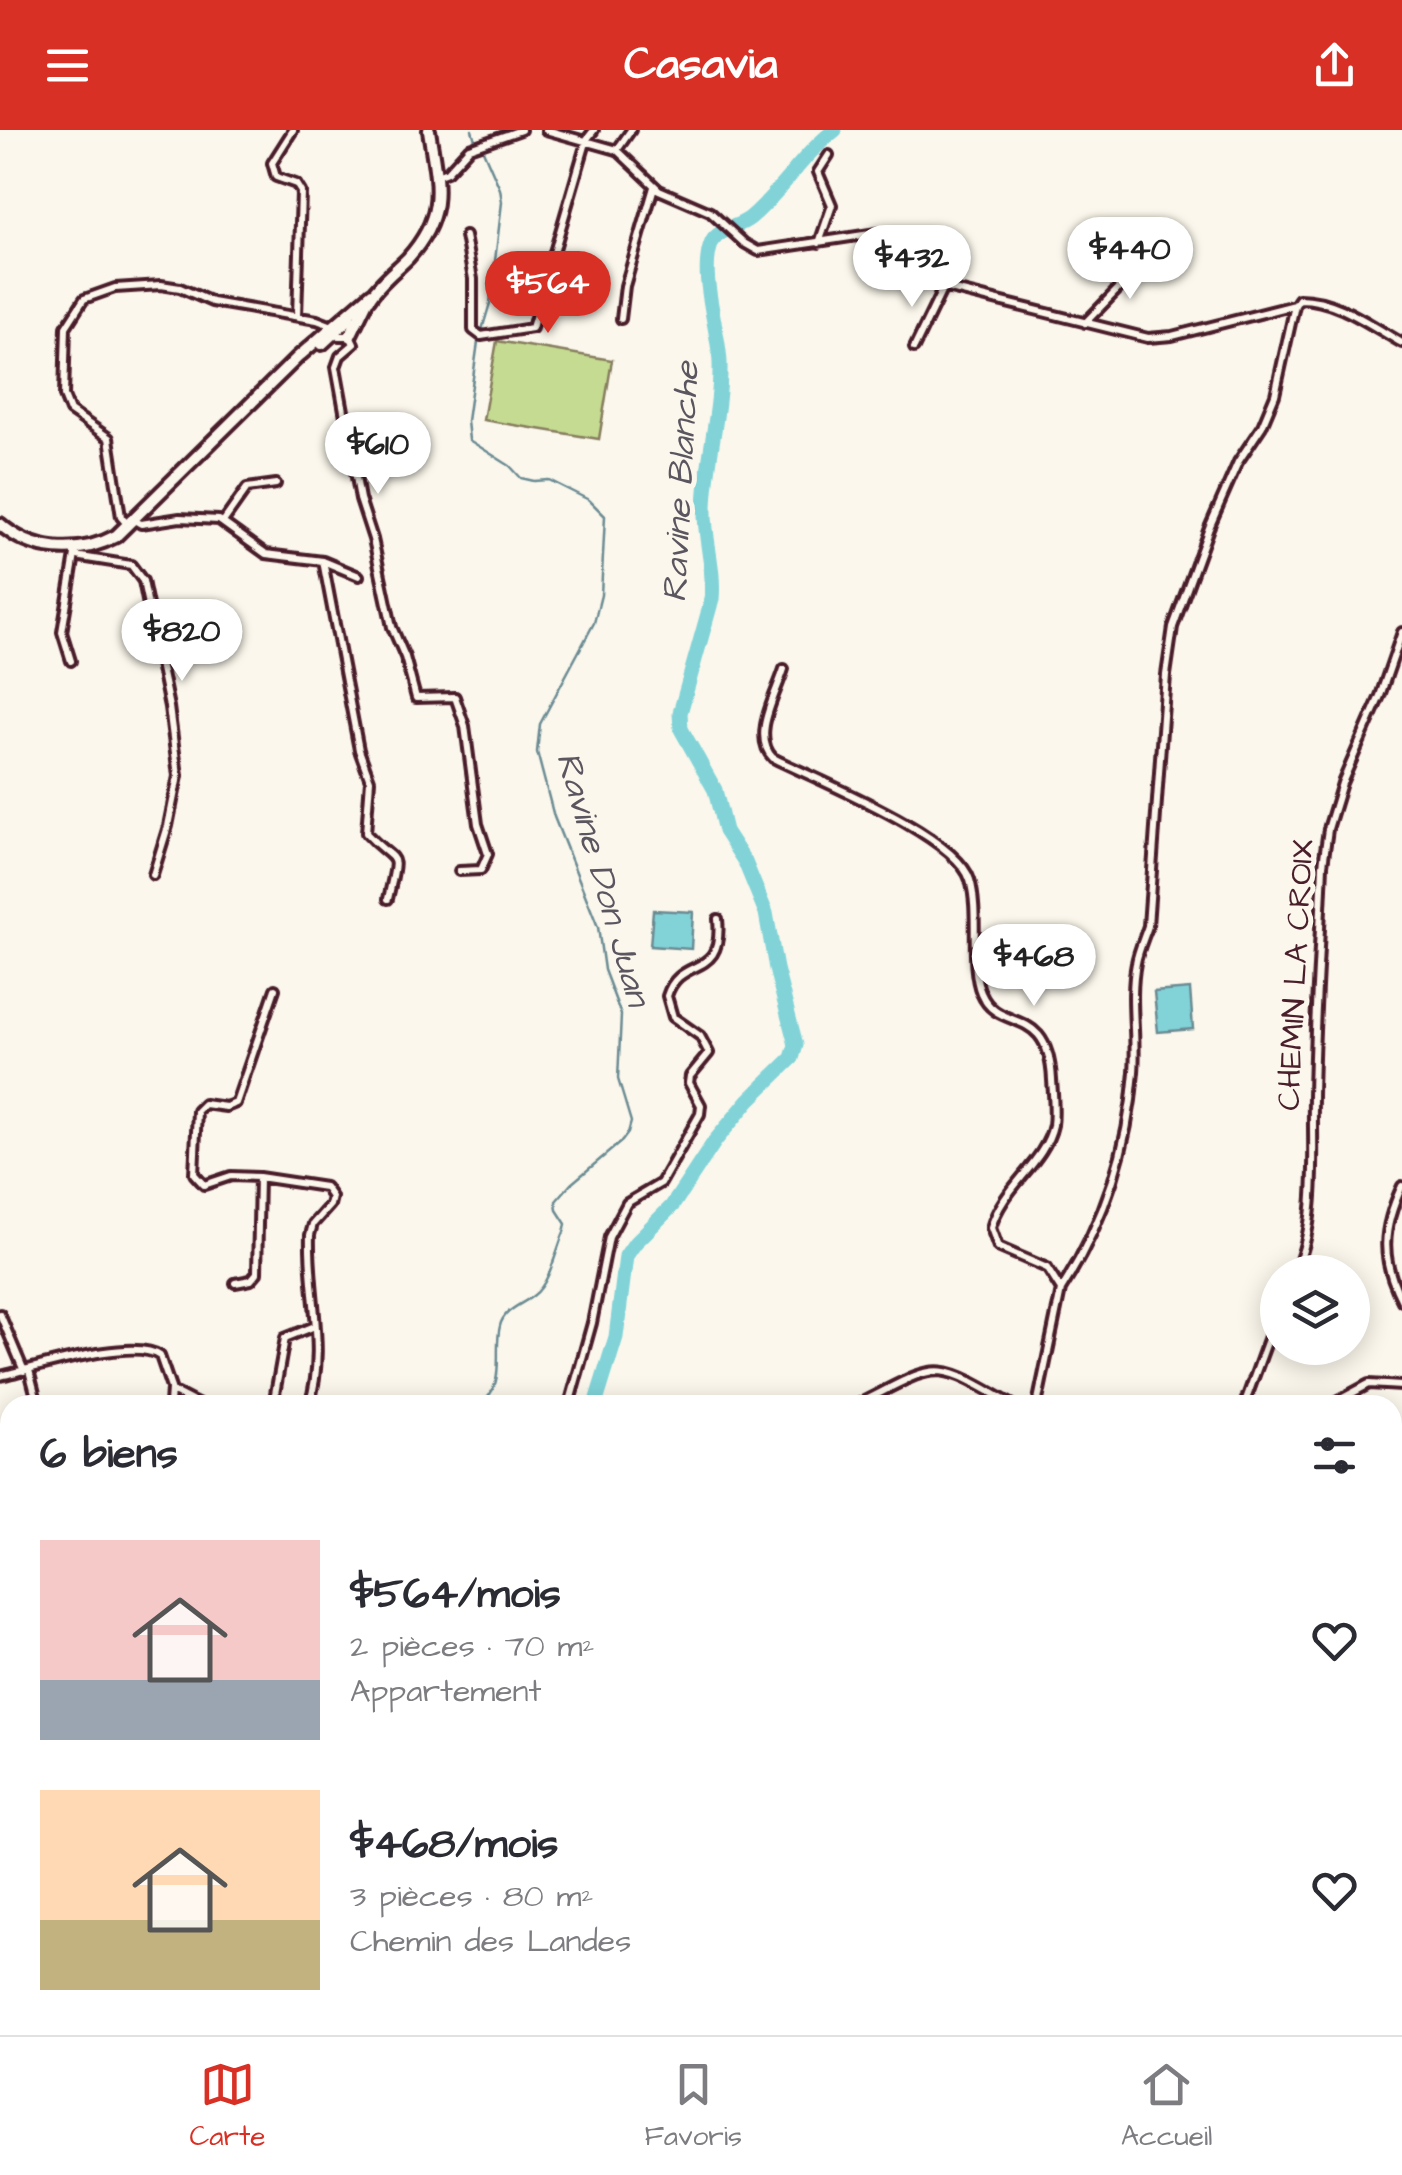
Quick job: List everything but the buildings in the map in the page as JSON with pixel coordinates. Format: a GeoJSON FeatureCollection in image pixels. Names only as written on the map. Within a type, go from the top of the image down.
{"type":"FeatureCollection","features":[{"type":"Feature","properties":{"kind":"main road"},"geometry":{"type":"LineString","coordinates":[[0,524],[34,545],[73,552],[96,545],[131,522],[289,368],[370,297],[431,227],[438,207],[429,130]]}},
{"type":"Feature","properties":{"kind":"main road"},"geometry":{"type":"LineString","coordinates":[[350,336],[370,297]]}},
{"type":"Feature","properties":{"kind":"street"},"geometry":{"type":"LineString","coordinates":[[293,130],[272,163],[274,176],[296,184],[301,192],[297,316]]}},
{"type":"Feature","properties":{"kind":"street"},"geometry":{"type":"LineString","coordinates":[[478,144],[482,130]]}},
{"type":"Feature","properties":{"kind":"street"},"geometry":{"type":"LineString","coordinates":[[436,176],[447,172],[469,148],[521,130]]}},
{"type":"Feature","properties":{"kind":"street"},"geometry":{"type":"LineString","coordinates":[[546,130],[618,150],[654,186],[710,212],[758,251],[880,234],[914,274],[943,288],[1137,337],[1172,336],[1295,305]]}},
{"type":"Feature","properties":{"kind":"street"},"geometry":{"type":"LineString","coordinates":[[465,236],[473,279],[473,330],[481,336],[532,328],[587,139],[594,130]]}},
{"type":"Feature","properties":{"kind":"street"},"geometry":{"type":"LineString","coordinates":[[618,150],[632,130]]}},
{"type":"Feature","properties":{"kind":"street"},"geometry":{"type":"LineString","coordinates":[[820,243],[832,205],[818,172],[829,155]]}},
{"type":"Feature","properties":{"kind":"street"},"geometry":{"type":"LineString","coordinates":[[622,320],[625,286],[654,186]]}},
{"type":"Feature","properties":{"kind":"street"},"geometry":{"type":"LineString","coordinates":[[1084,324],[1119,288],[1110,263]]}},
{"type":"Feature","properties":{"kind":"street"},"geometry":{"type":"LineString","coordinates":[[359,576],[322,561],[266,554],[223,522],[180,518],[141,524],[121,518],[109,438],[70,411],[64,396],[65,343],[73,312],[84,299],[115,288],[180,288],[212,302],[297,316],[334,330],[344,338],[350,336],[354,344],[340,356],[336,366],[360,500],[392,627],[405,656],[416,698],[455,697],[464,720],[475,809],[488,854],[481,870],[459,870]]}},
{"type":"Feature","properties":{"kind":"street"},"geometry":{"type":"LineString","coordinates":[[914,348],[943,288]]}},
{"type":"Feature","properties":{"kind":"street"},"geometry":{"type":"LineString","coordinates":[[1039,1395],[1061,1290],[1101,1218],[1126,1137],[1134,1070],[1136,962],[1148,926],[1173,627],[1216,511],[1275,396],[1299,299],[1326,302],[1402,343]]}},
{"type":"Feature","properties":{"kind":"street"},"geometry":{"type":"LineString","coordinates":[[223,522],[248,488],[276,484]]}},
{"type":"Feature","properties":{"kind":"street"},"geometry":{"type":"LineString","coordinates":[[71,661],[62,632],[73,552],[131,565],[142,581],[169,707],[178,776],[154,875]]}},
{"type":"Feature","properties":{"kind":"street"},"geometry":{"type":"LineString","coordinates":[[322,561],[359,750],[370,780],[371,796],[364,826],[372,840],[393,855],[396,862],[388,899]]}},
{"type":"Feature","properties":{"kind":"street","name":"CHEMIN LA CROIX"},"geometry":{"type":"LineString","coordinates":[[1301,1255],[1313,1182],[1313,1097],[1323,865],[1328,830],[1402,632]]}},
{"type":"Feature","properties":{"kind":"street"},"geometry":{"type":"LineString","coordinates":[[784,670],[763,736],[767,752],[916,828],[958,859],[967,871],[972,890],[980,991],[988,1003],[1040,1034],[1047,1044],[1051,1058],[1052,1127],[1042,1150],[1007,1193],[991,1228],[998,1247],[1047,1268],[1061,1290]]}},
{"type":"Feature","properties":{"kind":"street"},"geometry":{"type":"LineString","coordinates":[[572,1395],[609,1237],[627,1204],[661,1183],[700,1114],[701,1106],[689,1083],[709,1053],[700,1036],[672,1017],[667,996],[676,978],[716,952],[720,942],[718,919]]}},
{"type":"Feature","properties":{"kind":"street"},"geometry":{"type":"LineString","coordinates":[[275,989],[236,1102],[226,1107],[204,1104],[197,1111],[194,1174],[198,1182],[212,1184],[231,1176],[325,1187],[332,1197],[310,1235],[315,1326],[312,1395]]}},
{"type":"Feature","properties":{"kind":"street"},"geometry":{"type":"LineString","coordinates":[[235,1283],[251,1280],[257,1274],[259,1177]]}},
{"type":"Feature","properties":{"kind":"street"},"geometry":{"type":"LineString","coordinates":[[1402,1186],[1385,1244],[1389,1272],[1402,1301]]}},
{"type":"Feature","properties":{"kind":"street"},"geometry":{"type":"LineString","coordinates":[[0,1314],[35,1395]]}},
{"type":"Feature","properties":{"kind":"street"},"geometry":{"type":"LineString","coordinates":[[275,1395],[285,1338],[315,1326]]}},
{"type":"Feature","properties":{"kind":"street"},"geometry":{"type":"LineString","coordinates":[[0,1376],[116,1351],[149,1350],[160,1356],[171,1395]]}},
{"type":"Feature","properties":{"kind":"street"},"geometry":{"type":"LineString","coordinates":[[1248,1395],[1260,1361]]}},
{"type":"Feature","properties":{"kind":"street"},"geometry":{"type":"LineString","coordinates":[[874,1395],[911,1375],[942,1370],[960,1374],[996,1395]]}},
{"type":"Feature","properties":{"kind":"street"},"geometry":{"type":"LineString","coordinates":[[1348,1395],[1368,1384],[1402,1386]]}},
{"type":"Feature","properties":{"kind":"street"},"geometry":{"type":"LineString","coordinates":[[171,1388],[179,1395]]}},
{"type":"Feature","properties":{"kind":"green space"},"geometry":{"type":"Polygon","coordinates":[[[497,341],[612,360],[599,439],[483,420],[497,341]]]}},
{"type":"Feature","properties":{"kind":"water"},"geometry":{"type":"Polygon","coordinates":[[[653,910],[693,912],[691,949],[650,946],[653,910]]]}},
{"type":"Feature","properties":{"kind":"water"},"geometry":{"type":"Polygon","coordinates":[[[1190,989],[1193,1029],[1158,1032],[1154,992],[1190,989]]]}},
{"type":"Feature","properties":{"kind":"waterway","name":"Ravine Don Juan"},"geometry":{"type":"LineString","coordinates":[[472,130],[475,140]]}},
{"type":"Feature","properties":{"kind":"waterway","name":"Ravine Blanche"},"geometry":{"type":"LineString","coordinates":[[598,1395],[616,1337],[626,1256],[672,1206],[715,1141],[749,1100],[792,1058],[796,1045],[766,913],[745,862],[725,831],[715,790],[681,729],[680,713],[712,599],[705,508],[720,363],[708,285],[708,255],[715,238],[750,218],[835,130]]}},
{"type":"Feature","properties":{"kind":"waterway","name":"Ravine Don Juan"},"geometry":{"type":"LineString","coordinates":[[482,330],[490,303],[502,202],[483,150]]}},
{"type":"Feature","properties":{"kind":"waterway","name":"Ravine Don Juan"},"geometry":{"type":"LineString","coordinates":[[478,342],[467,421],[469,440],[510,466],[521,478],[549,480],[589,500],[605,516],[601,595],[594,623],[540,724],[537,752],[554,817],[598,927],[604,970],[621,1015],[618,1079],[631,1122],[622,1141],[556,1201],[566,1224],[552,1266],[540,1290],[502,1320],[498,1369],[489,1395]]}}]}
